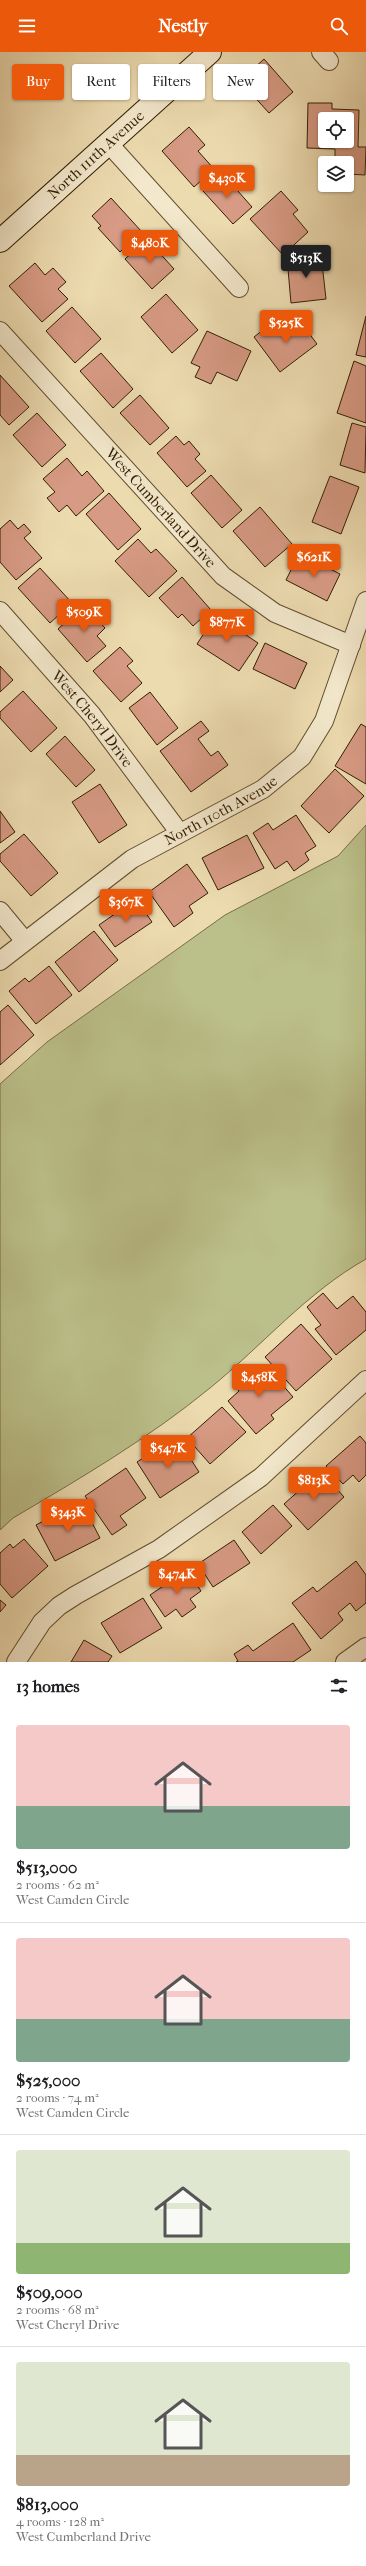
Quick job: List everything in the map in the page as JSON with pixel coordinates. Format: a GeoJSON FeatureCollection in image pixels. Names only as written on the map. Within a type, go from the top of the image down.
{"type":"FeatureCollection","features":[{"type":"Feature","properties":{"kind":"street","name":"North 111th Avenue"},"geometry":{"type":"LineString","coordinates":[[0,241],[210,52]]}},
{"type":"Feature","properties":{"kind":"street"},"geometry":{"type":"LineString","coordinates":[[109,144],[239,288]]}},
{"type":"Feature","properties":{"kind":"street","name":"West Cumberland Drive"},"geometry":{"type":"LineString","coordinates":[[0,331],[224,576],[275,613],[351,645]]}},
{"type":"Feature","properties":{"kind":"street","name":"North 110th Avenue"},"geometry":{"type":"LineString","coordinates":[[0,961],[24,940],[132,858],[263,789],[302,757],[324,721],[366,601]]}},
{"type":"Feature","properties":{"kind":"street","name":"West Cheryl Drive"},"geometry":{"type":"LineString","coordinates":[[0,611],[92,715],[179,832]]}},
{"type":"Feature","properties":{"kind":"street"},"geometry":{"type":"LineString","coordinates":[[0,911],[24,940]]}},
{"type":"Feature","properties":{"kind":"street"},"geometry":{"type":"LineString","coordinates":[[16,1662],[42,1622],[59,1606],[159,1549],[261,1477],[366,1380]]}},
{"type":"Feature","properties":{"kind":"street"},"geometry":{"type":"LineString","coordinates":[[345,1662],[366,1647]]}},
{"type":"Feature","properties":{"kind":"green space"},"geometry":{"type":"Polygon","coordinates":[[[366,825],[366,1259],[324,1287],[304,1303],[229,1372],[163,1424],[114,1457],[13,1518],[0,1530],[0,1084],[47,1042],[225,915],[338,856],[366,825]]]}},
{"type":"Feature","properties":{"kind":"building"},"geometry":{"type":"Polygon","coordinates":[[[264,59],[293,92],[269,113],[257,100],[268,100],[268,64],[259,64],[264,59]]]}},
{"type":"Feature","properties":{"kind":"building"},"geometry":{"type":"Polygon","coordinates":[[[308,103],[332,103],[332,109],[359,110],[358,147],[366,147],[365,175],[354,174],[354,156],[335,156],[335,149],[307,148],[308,103]]]}},
{"type":"Feature","properties":{"kind":"building"},"geometry":{"type":"Polygon","coordinates":[[[189,127],[205,145],[198,151],[214,169],[194,187],[162,151],[189,127]]]}},
{"type":"Feature","properties":{"kind":"building"},"geometry":{"type":"Polygon","coordinates":[[[222,173],[252,207],[233,224],[203,191],[222,173]]]}},
{"type":"Feature","properties":{"kind":"building"},"geometry":{"type":"Polygon","coordinates":[[[281,191],[298,210],[293,214],[308,232],[283,255],[250,219],[281,191]]]}},
{"type":"Feature","properties":{"kind":"building"},"geometry":{"type":"Polygon","coordinates":[[[111,198],[142,232],[120,252],[98,228],[101,226],[92,216],[111,198]]]}},
{"type":"Feature","properties":{"kind":"building"},"geometry":{"type":"Polygon","coordinates":[[[147,239],[174,269],[152,289],[125,259],[147,239]]]}},
{"type":"Feature","properties":{"kind":"building"},"geometry":{"type":"Polygon","coordinates":[[[321,254],[326,299],[291,303],[287,258],[321,254]]]}},
{"type":"Feature","properties":{"kind":"building"},"geometry":{"type":"Polygon","coordinates":[[[35,263],[45,275],[53,268],[66,282],[58,289],[68,299],[42,322],[9,286],[35,263]]]}},
{"type":"Feature","properties":{"kind":"building"},"geometry":{"type":"Polygon","coordinates":[[[166,294],[198,330],[172,353],[141,317],[166,294]]]}},
{"type":"Feature","properties":{"kind":"building"},"geometry":{"type":"Polygon","coordinates":[[[72,307],[101,339],[75,363],[46,331],[72,307]]]}},
{"type":"Feature","properties":{"kind":"building"},"geometry":{"type":"Polygon","coordinates":[[[366,316],[366,357],[356,355],[366,316]]]}},
{"type":"Feature","properties":{"kind":"building"},"geometry":{"type":"Polygon","coordinates":[[[297,317],[317,344],[280,372],[254,337],[268,326],[274,334],[297,317]]]}},
{"type":"Feature","properties":{"kind":"building"},"geometry":{"type":"Polygon","coordinates":[[[207,331],[251,351],[237,381],[217,372],[211,384],[195,377],[200,367],[191,363],[207,331]]]}},
{"type":"Feature","properties":{"kind":"building"},"geometry":{"type":"Polygon","coordinates":[[[101,353],[133,389],[113,408],[80,371],[101,353]]]}},
{"type":"Feature","properties":{"kind":"building"},"geometry":{"type":"Polygon","coordinates":[[[354,361],[366,366],[366,423],[337,413],[354,361]]]}},
{"type":"Feature","properties":{"kind":"building"},"geometry":{"type":"Polygon","coordinates":[[[0,375],[29,407],[9,425],[0,415],[0,375]]]}},
{"type":"Feature","properties":{"kind":"building"},"geometry":{"type":"Polygon","coordinates":[[[140,395],[169,428],[150,445],[120,413],[140,395]]]}},
{"type":"Feature","properties":{"kind":"building"},"geometry":{"type":"Polygon","coordinates":[[[37,413],[66,445],[42,467],[13,435],[37,413]]]}},
{"type":"Feature","properties":{"kind":"building"},"geometry":{"type":"Polygon","coordinates":[[[352,423],[366,427],[365,473],[340,465],[352,423]]]}},
{"type":"Feature","properties":{"kind":"building"},"geometry":{"type":"Polygon","coordinates":[[[176,436],[184,445],[189,441],[200,454],[195,459],[206,471],[187,487],[157,453],[176,436]]]}},
{"type":"Feature","properties":{"kind":"building"},"geometry":{"type":"Polygon","coordinates":[[[67,458],[82,476],[87,471],[104,491],[76,516],[67,505],[59,512],[47,498],[55,492],[43,479],[67,458]]]}},
{"type":"Feature","properties":{"kind":"building"},"geometry":{"type":"Polygon","coordinates":[[[211,475],[242,510],[222,528],[191,493],[211,475]]]}},
{"type":"Feature","properties":{"kind":"building"},"geometry":{"type":"Polygon","coordinates":[[[330,476],[359,487],[341,534],[312,522],[330,476]]]}},
{"type":"Feature","properties":{"kind":"building"},"geometry":{"type":"Polygon","coordinates":[[[109,493],[141,529],[118,550],[86,514],[109,493]]]}},
{"type":"Feature","properties":{"kind":"building"},"geometry":{"type":"Polygon","coordinates":[[[260,507],[292,544],[265,567],[233,531],[260,507]]]}},
{"type":"Feature","properties":{"kind":"building"},"geometry":{"type":"Polygon","coordinates":[[[10,520],[18,529],[24,524],[31,532],[24,538],[42,558],[16,580],[0,562],[0,529],[10,520]]]}},
{"type":"Feature","properties":{"kind":"building"},"geometry":{"type":"Polygon","coordinates":[[[138,539],[151,553],[156,549],[177,571],[149,597],[115,561],[138,539]]]}},
{"type":"Feature","properties":{"kind":"building"},"geometry":{"type":"Polygon","coordinates":[[[297,558],[311,565],[313,560],[340,574],[327,601],[286,580],[297,558]]]}},
{"type":"Feature","properties":{"kind":"building"},"geometry":{"type":"Polygon","coordinates":[[[40,568],[72,603],[50,623],[18,588],[40,568]]]}},
{"type":"Feature","properties":{"kind":"building"},"geometry":{"type":"Polygon","coordinates":[[[182,577],[211,610],[193,626],[182,614],[178,618],[159,598],[182,577]]]}},
{"type":"Feature","properties":{"kind":"building"},"geometry":{"type":"Polygon","coordinates":[[[85,605],[105,628],[97,636],[106,646],[87,662],[58,629],[85,605]]]}},
{"type":"Feature","properties":{"kind":"building"},"geometry":{"type":"Polygon","coordinates":[[[216,615],[258,643],[239,671],[197,644],[216,615]]]}},
{"type":"Feature","properties":{"kind":"building"},"geometry":{"type":"Polygon","coordinates":[[[265,643],[307,663],[295,689],[253,669],[265,643]]]}},
{"type":"Feature","properties":{"kind":"building"},"geometry":{"type":"Polygon","coordinates":[[[120,647],[133,661],[127,666],[142,683],[121,702],[93,671],[120,647]]]}},
{"type":"Feature","properties":{"kind":"building"},"geometry":{"type":"Polygon","coordinates":[[[0,666],[13,680],[0,692],[0,666]]]}},
{"type":"Feature","properties":{"kind":"building"},"geometry":{"type":"Polygon","coordinates":[[[23,691],[57,728],[31,752],[0,718],[0,712],[23,691]]]}},
{"type":"Feature","properties":{"kind":"building"},"geometry":{"type":"Polygon","coordinates":[[[150,692],[178,728],[157,745],[129,708],[150,692]]]}},
{"type":"Feature","properties":{"kind":"building"},"geometry":{"type":"Polygon","coordinates":[[[201,721],[209,731],[198,739],[211,756],[218,751],[228,765],[191,792],[160,751],[201,721]]]}},
{"type":"Feature","properties":{"kind":"building"},"geometry":{"type":"Polygon","coordinates":[[[361,724],[366,727],[366,784],[335,766],[361,724]]]}},
{"type":"Feature","properties":{"kind":"building"},"geometry":{"type":"Polygon","coordinates":[[[65,736],[95,770],[76,787],[46,754],[65,736]]]}},
{"type":"Feature","properties":{"kind":"building"},"geometry":{"type":"Polygon","coordinates":[[[335,769],[364,796],[329,833],[301,806],[335,769]]]}},
{"type":"Feature","properties":{"kind":"building"},"geometry":{"type":"Polygon","coordinates":[[[100,784],[127,825],[99,843],[72,802],[100,784]]]}},
{"type":"Feature","properties":{"kind":"building"},"geometry":{"type":"Polygon","coordinates":[[[0,811],[15,832],[0,843],[0,811]]]}},
{"type":"Feature","properties":{"kind":"building"},"geometry":{"type":"Polygon","coordinates":[[[296,815],[316,846],[305,853],[309,860],[294,871],[287,861],[275,869],[253,833],[268,823],[273,830],[296,815]]]}},
{"type":"Feature","properties":{"kind":"building"},"geometry":{"type":"Polygon","coordinates":[[[24,834],[58,873],[31,896],[0,861],[0,854],[24,834]]]}},
{"type":"Feature","properties":{"kind":"building"},"geometry":{"type":"Polygon","coordinates":[[[247,835],[264,868],[218,890],[202,858],[247,835]]]}},
{"type":"Feature","properties":{"kind":"building"},"geometry":{"type":"Polygon","coordinates":[[[187,864],[208,893],[189,906],[193,913],[174,927],[149,892],[187,864]]]}},
{"type":"Feature","properties":{"kind":"building"},"geometry":{"type":"Polygon","coordinates":[[[136,899],[152,922],[115,947],[99,925],[136,899]]]}},
{"type":"Feature","properties":{"kind":"building"},"geometry":{"type":"Polygon","coordinates":[[[94,931],[118,960],[79,992],[55,962],[94,931]]]}},
{"type":"Feature","properties":{"kind":"building"},"geometry":{"type":"Polygon","coordinates":[[[49,966],[72,995],[36,1024],[9,991],[25,978],[29,982],[49,966]]]}},
{"type":"Feature","properties":{"kind":"building"},"geometry":{"type":"Polygon","coordinates":[[[8,1005],[34,1035],[0,1065],[0,1012],[8,1005]]]}},
{"type":"Feature","properties":{"kind":"building"},"geometry":{"type":"Polygon","coordinates":[[[323,1293],[337,1309],[353,1296],[366,1312],[366,1330],[336,1355],[315,1329],[321,1325],[307,1307],[323,1293]]]}},
{"type":"Feature","properties":{"kind":"building"},"geometry":{"type":"Polygon","coordinates":[[[301,1324],[332,1359],[296,1391],[265,1357],[301,1324]]]}},
{"type":"Feature","properties":{"kind":"building"},"geometry":{"type":"Polygon","coordinates":[[[267,1367],[293,1397],[271,1415],[274,1419],[256,1434],[228,1401],[239,1391],[233,1384],[251,1369],[257,1376],[267,1367]]]}},
{"type":"Feature","properties":{"kind":"building"},"geometry":{"type":"Polygon","coordinates":[[[222,1407],[246,1432],[210,1464],[187,1438],[222,1407]]]}},
{"type":"Feature","properties":{"kind":"building"},"geometry":{"type":"Polygon","coordinates":[[[360,1436],[366,1443],[366,1475],[359,1482],[353,1475],[343,1484],[326,1466],[360,1436]]]}},
{"type":"Feature","properties":{"kind":"building"},"geometry":{"type":"Polygon","coordinates":[[[181,1444],[199,1472],[160,1498],[137,1462],[157,1449],[161,1456],[181,1444]]]}},
{"type":"Feature","properties":{"kind":"building"},"geometry":{"type":"Polygon","coordinates":[[[126,1468],[146,1498],[120,1516],[127,1525],[112,1535],[85,1496],[126,1468]]]}},
{"type":"Feature","properties":{"kind":"building"},"geometry":{"type":"Polygon","coordinates":[[[321,1471],[344,1497],[308,1530],[284,1504],[321,1471]]]}},
{"type":"Feature","properties":{"kind":"building"},"geometry":{"type":"Polygon","coordinates":[[[273,1505],[292,1526],[261,1554],[242,1532],[273,1505]]]}},
{"type":"Feature","properties":{"kind":"building"},"geometry":{"type":"Polygon","coordinates":[[[84,1507],[100,1538],[55,1561],[36,1525],[60,1512],[63,1518],[84,1507]]]}},
{"type":"Feature","properties":{"kind":"building"},"geometry":{"type":"Polygon","coordinates":[[[24,1539],[48,1566],[12,1598],[0,1584],[0,1553],[10,1544],[13,1548],[24,1539]]]}},
{"type":"Feature","properties":{"kind":"building"},"geometry":{"type":"Polygon","coordinates":[[[234,1540],[250,1563],[213,1587],[198,1564],[234,1540]]]}},
{"type":"Feature","properties":{"kind":"building"},"geometry":{"type":"Polygon","coordinates":[[[356,1561],[366,1575],[366,1603],[356,1611],[350,1603],[338,1613],[343,1620],[321,1639],[292,1603],[313,1587],[317,1592],[356,1561]]]}},
{"type":"Feature","properties":{"kind":"building"},"geometry":{"type":"Polygon","coordinates":[[[187,1570],[201,1591],[190,1599],[196,1607],[182,1617],[176,1609],[165,1617],[150,1595],[187,1570]]]}},
{"type":"Feature","properties":{"kind":"building"},"geometry":{"type":"Polygon","coordinates":[[[143,1598],[162,1628],[120,1653],[101,1623],[143,1598]]]}},
{"type":"Feature","properties":{"kind":"building"},"geometry":{"type":"Polygon","coordinates":[[[0,1600],[6,1605],[0,1612],[0,1600]]]}},
{"type":"Feature","properties":{"kind":"building"},"geometry":{"type":"Polygon","coordinates":[[[293,1623],[311,1650],[293,1662],[236,1662],[238,1661],[234,1654],[248,1645],[253,1651],[293,1623]]]}},
{"type":"Feature","properties":{"kind":"building"},"geometry":{"type":"Polygon","coordinates":[[[84,1640],[112,1656],[108,1662],[71,1662],[84,1640]]]}}]}
